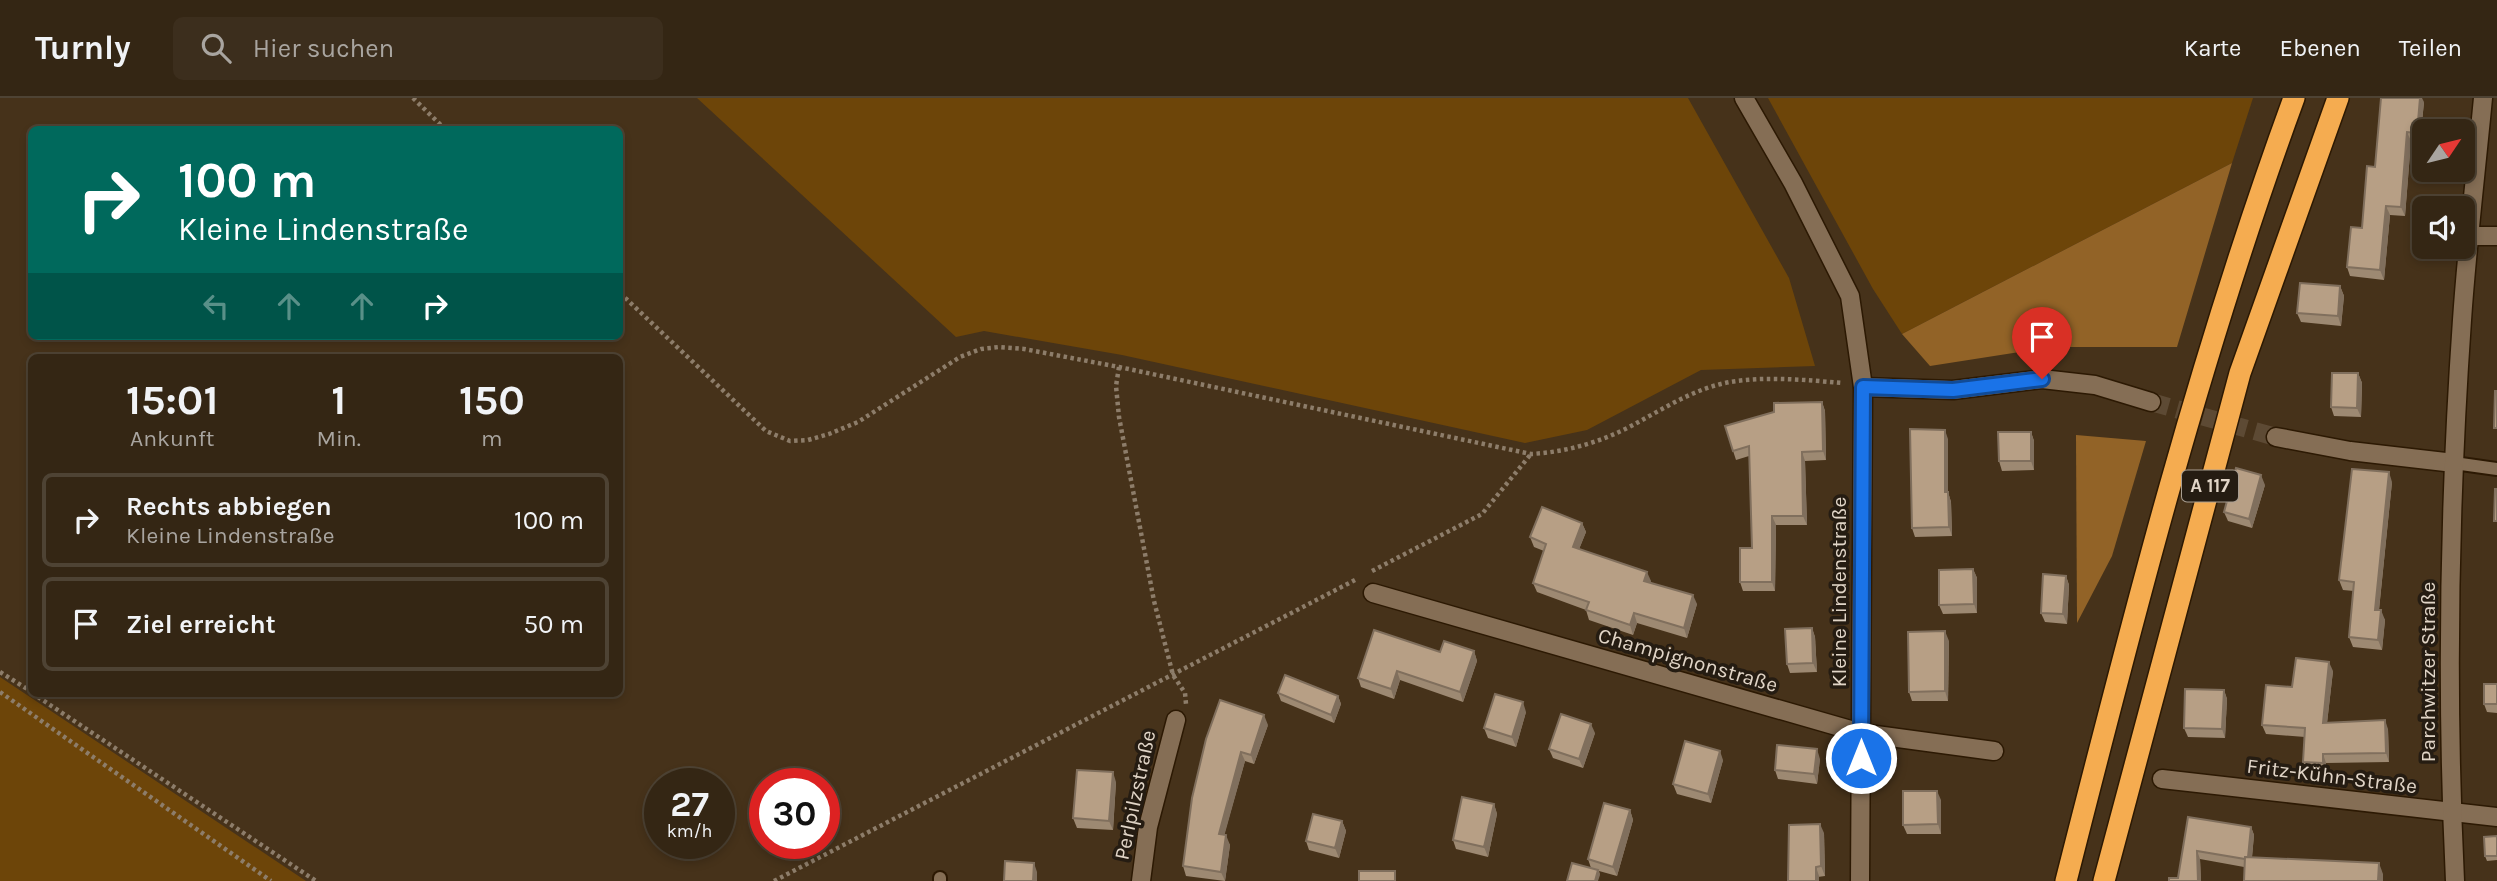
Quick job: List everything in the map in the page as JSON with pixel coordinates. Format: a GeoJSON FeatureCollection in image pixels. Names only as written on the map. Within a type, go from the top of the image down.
{"type":"FeatureCollection","features":[{"type":"Feature","properties":{"kind":"highway","name":"A 117"},"geometry":{"type":"LineString","coordinates":[[2066,881],[2180,443],[2249,223],[2294,98]]}},
{"type":"Feature","properties":{"kind":"highway","name":"A 117"},"geometry":{"type":"LineString","coordinates":[[2104,881],[2240,373],[2338,98]]}},
{"type":"Feature","properties":{"kind":"street","name":"Kleine Lindenstraße"},"geometry":{"type":"LineString","coordinates":[[1744,98],[1793,183],[1850,296],[1863,387],[1860,881]]}},
{"type":"Feature","properties":{"kind":"street","name":"Parchwitzer Straße"},"geometry":{"type":"LineString","coordinates":[[2474,196],[2483,98]]}},
{"type":"Feature","properties":{"kind":"street"},"geometry":{"type":"LineString","coordinates":[[2475,236],[2497,236]]}},
{"type":"Feature","properties":{"kind":"street","name":"Parchwitzer Straße"},"geometry":{"type":"LineString","coordinates":[[2455,881],[2451,813],[2450,599],[2454,463],[2468,259]]}},
{"type":"Feature","properties":{"kind":"street"},"geometry":{"type":"LineString","coordinates":[[1863,387],[1953,390],[2042,379],[2095,386],[2151,402]]}},
{"type":"Feature","properties":{"kind":"street"},"geometry":{"type":"LineString","coordinates":[[2276,437],[2350,451],[2454,463]]}},
{"type":"Feature","properties":{"kind":"street","name":"Champignonstraße"},"geometry":{"type":"LineString","coordinates":[[1373,593],[1861,733],[1994,751]]}},
{"type":"Feature","properties":{"kind":"street","name":"Perlpilzstraße"},"geometry":{"type":"LineString","coordinates":[[1141,881],[1148,827],[1176,720]]}},
{"type":"Feature","properties":{"kind":"street","name":"Fritz-Kühn-Straße"},"geometry":{"type":"LineString","coordinates":[[2162,779],[2497,817]]}},
{"type":"Feature","properties":{"kind":"lane"},"geometry":{"type":"LineString","coordinates":[[2454,463],[2497,469]]}},
{"type":"Feature","properties":{"kind":"path"},"geometry":{"type":"LineString","coordinates":[[413,98],[442,126]]}},
{"type":"Feature","properties":{"kind":"path"},"geometry":{"type":"LineString","coordinates":[[623,296],[766,431],[790,441],[808,440],[859,422],[960,357],[981,348],[1024,349],[1119,367],[1531,454],[1553,453],[1601,440],[1673,402],[1729,382],[1772,380],[1863,387]]}},
{"type":"Feature","properties":{"kind":"path"},"geometry":{"type":"LineString","coordinates":[[1119,367],[1116,386],[1119,417],[1154,601],[1173,675]]}},
{"type":"Feature","properties":{"kind":"path"},"geometry":{"type":"LineString","coordinates":[[1371,572],[1482,514],[1531,454]]}},
{"type":"Feature","properties":{"kind":"path"},"geometry":{"type":"LineString","coordinates":[[774,881],[1359,578]]}},
{"type":"Feature","properties":{"kind":"path"},"geometry":{"type":"LineString","coordinates":[[0,672],[28,690]]}},
{"type":"Feature","properties":{"kind":"path"},"geometry":{"type":"LineString","coordinates":[[0,692],[271,881]]}},
{"type":"Feature","properties":{"kind":"path"},"geometry":{"type":"LineString","coordinates":[[38,697],[316,881]]}},
{"type":"Feature","properties":{"kind":"shaded area"},"geometry":{"type":"Polygon","coordinates":[[[697,98],[1688,98],[1789,278],[1815,366],[1701,370],[1587,430],[1525,443],[1122,355],[984,331],[956,337],[697,98]]]}},
{"type":"Feature","properties":{"kind":"shaded area"},"geometry":{"type":"Polygon","coordinates":[[[1768,98],[2253,98],[2232,163],[1902,334],[1873,289],[1768,98]]]}},
{"type":"Feature","properties":{"kind":"shaded area"},"geometry":{"type":"Polygon","coordinates":[[[2232,163],[2177,347],[2052,347],[1930,366],[1902,334],[2232,163]]]}},
{"type":"Feature","properties":{"kind":"shaded area"},"geometry":{"type":"Polygon","coordinates":[[[2076,435],[2146,441],[2112,556],[2077,623],[2076,435]]]}},
{"type":"Feature","properties":{"kind":"shaded area"},"geometry":{"type":"Polygon","coordinates":[[[0,677],[306,881],[0,881],[0,677]]]}},
{"type":"Feature","properties":{"kind":"building"},"geometry":{"type":"Polygon","coordinates":[[[2381,98],[2420,98],[2418,119],[2412,119],[2412,132],[2407,132],[2401,207],[2386,206],[2380,270],[2347,267],[2351,227],[2362,228],[2367,166],[2375,167],[2381,98]]]}},
{"type":"Feature","properties":{"kind":"building"},"geometry":{"type":"Polygon","coordinates":[[[2300,283],[2340,286],[2338,316],[2297,313],[2300,283]]]}},
{"type":"Feature","properties":{"kind":"building"},"geometry":{"type":"Polygon","coordinates":[[[2332,373],[2358,373],[2357,408],[2331,407],[2332,373]]]}},
{"type":"Feature","properties":{"kind":"building"},"geometry":{"type":"Polygon","coordinates":[[[2497,391],[2497,428],[2494,428],[2497,391]]]}},
{"type":"Feature","properties":{"kind":"building"},"geometry":{"type":"Polygon","coordinates":[[[1822,402],[1823,451],[1802,452],[1803,516],[1772,516],[1772,582],[1740,582],[1740,548],[1752,548],[1749,446],[1733,451],[1725,426],[1774,412],[1774,403],[1822,402]]]}},
{"type":"Feature","properties":{"kind":"building"},"geometry":{"type":"Polygon","coordinates":[[[1910,429],[1945,430],[1945,492],[1948,492],[1949,527],[1912,528],[1910,429]]]}},
{"type":"Feature","properties":{"kind":"building"},"geometry":{"type":"Polygon","coordinates":[[[1998,432],[2031,432],[2031,461],[1999,461],[1998,432]]]}},
{"type":"Feature","properties":{"kind":"building"},"geometry":{"type":"Polygon","coordinates":[[[2236,468],[2261,475],[2249,519],[2224,512],[2236,468]]]}},
{"type":"Feature","properties":{"kind":"building"},"geometry":{"type":"Polygon","coordinates":[[[2352,469],[2389,472],[2375,610],[2381,610],[2378,640],[2349,637],[2354,582],[2339,580],[2352,469]]]}},
{"type":"Feature","properties":{"kind":"building"},"geometry":{"type":"Polygon","coordinates":[[[2497,489],[2497,521],[2494,521],[2497,489]]]}},
{"type":"Feature","properties":{"kind":"building"},"geometry":{"type":"Polygon","coordinates":[[[1542,507],[1582,523],[1573,547],[1647,572],[1644,581],[1693,595],[1684,628],[1634,613],[1630,625],[1586,610],[1589,602],[1533,583],[1546,544],[1530,537],[1542,507]]]}},
{"type":"Feature","properties":{"kind":"building"},"geometry":{"type":"Polygon","coordinates":[[[1973,569],[1974,604],[1939,605],[1939,570],[1973,569]]]}},
{"type":"Feature","properties":{"kind":"building"},"geometry":{"type":"Polygon","coordinates":[[[2043,574],[2066,576],[2063,614],[2041,613],[2043,574]]]}},
{"type":"Feature","properties":{"kind":"building"},"geometry":{"type":"Polygon","coordinates":[[[1812,628],[1813,663],[1787,664],[1785,629],[1812,628]]]}},
{"type":"Feature","properties":{"kind":"building"},"geometry":{"type":"Polygon","coordinates":[[[1374,630],[1440,652],[1444,641],[1474,651],[1460,692],[1397,671],[1391,689],[1358,678],[1374,630]]]}},
{"type":"Feature","properties":{"kind":"building"},"geometry":{"type":"Polygon","coordinates":[[[1945,631],[1945,691],[1909,692],[1908,632],[1945,631]]]}},
{"type":"Feature","properties":{"kind":"building"},"geometry":{"type":"Polygon","coordinates":[[[2296,658],[2329,662],[2323,723],[2385,720],[2386,753],[2323,754],[2323,763],[2303,762],[2305,728],[2262,725],[2266,685],[2292,687],[2296,658]]]}},
{"type":"Feature","properties":{"kind":"building"},"geometry":{"type":"Polygon","coordinates":[[[1285,675],[1338,696],[1331,715],[1278,693],[1285,675]]]}},
{"type":"Feature","properties":{"kind":"building"},"geometry":{"type":"Polygon","coordinates":[[[2484,684],[2497,684],[2497,704],[2484,704],[2484,684]]]}},
{"type":"Feature","properties":{"kind":"building"},"geometry":{"type":"Polygon","coordinates":[[[2185,689],[2224,690],[2222,729],[2184,728],[2185,689]]]}},
{"type":"Feature","properties":{"kind":"building"},"geometry":{"type":"Polygon","coordinates":[[[1495,694],[1523,702],[1512,737],[1484,728],[1495,694]]]}},
{"type":"Feature","properties":{"kind":"building"},"geometry":{"type":"Polygon","coordinates":[[[1220,700],[1264,715],[1251,755],[1241,752],[1219,834],[1226,835],[1221,872],[1183,866],[1192,798],[1206,739],[1220,700]]]}},
{"type":"Feature","properties":{"kind":"building"},"geometry":{"type":"Polygon","coordinates":[[[1561,714],[1591,724],[1579,759],[1549,749],[1561,714]]]}},
{"type":"Feature","properties":{"kind":"building"},"geometry":{"type":"Polygon","coordinates":[[[1685,741],[1720,751],[1708,794],[1673,784],[1685,741]]]}},
{"type":"Feature","properties":{"kind":"building"},"geometry":{"type":"Polygon","coordinates":[[[1777,745],[1817,749],[1814,774],[1775,770],[1777,745]]]}},
{"type":"Feature","properties":{"kind":"building"},"geometry":{"type":"Polygon","coordinates":[[[1077,770],[1113,772],[1109,821],[1073,818],[1077,770]]]}},
{"type":"Feature","properties":{"kind":"building"},"geometry":{"type":"Polygon","coordinates":[[[1903,791],[1937,791],[1938,824],[1903,825],[1903,791]]]}},
{"type":"Feature","properties":{"kind":"building"},"geometry":{"type":"Polygon","coordinates":[[[1462,797],[1494,804],[1484,847],[1453,840],[1462,797]]]}},
{"type":"Feature","properties":{"kind":"building"},"geometry":{"type":"Polygon","coordinates":[[[1604,803],[1630,810],[1613,867],[1588,859],[1604,803]]]}},
{"type":"Feature","properties":{"kind":"building"},"geometry":{"type":"Polygon","coordinates":[[[1313,814],[1342,821],[1335,848],[1306,841],[1313,814]]]}},
{"type":"Feature","properties":{"kind":"building"},"geometry":{"type":"Polygon","coordinates":[[[2188,817],[2251,827],[2248,857],[2245,859],[2197,851],[2198,881],[2169,881],[2169,878],[2178,878],[2188,817]]]}},
{"type":"Feature","properties":{"kind":"building"},"geometry":{"type":"Polygon","coordinates":[[[1820,824],[1821,866],[1816,867],[1816,881],[1788,881],[1789,825],[1820,824]]]}},
{"type":"Feature","properties":{"kind":"building"},"geometry":{"type":"Polygon","coordinates":[[[2497,836],[2497,856],[2485,856],[2484,837],[2497,836]]]}},
{"type":"Feature","properties":{"kind":"building"},"geometry":{"type":"Polygon","coordinates":[[[2245,857],[2379,863],[2378,881],[2244,881],[2245,857]]]}},
{"type":"Feature","properties":{"kind":"building"},"geometry":{"type":"Polygon","coordinates":[[[1005,861],[1034,863],[1033,881],[1004,881],[1005,861]]]}},
{"type":"Feature","properties":{"kind":"building"},"geometry":{"type":"Polygon","coordinates":[[[1572,863],[1598,870],[1595,881],[1567,881],[1572,863]]]}},
{"type":"Feature","properties":{"kind":"building"},"geometry":{"type":"Polygon","coordinates":[[[1359,871],[1395,871],[1395,881],[1359,881],[1359,871]]]}},
{"type":"Feature","properties":{"kind":"tunnel"},"geometry":{"type":"LineString","coordinates":[[2151,402],[2276,437]]}},
{"type":"Feature","properties":{"kind":"route"},"geometry":{"type":"LineString","coordinates":[[1861,758],[1863,387],[1953,390],[2042,379]]}}]}
